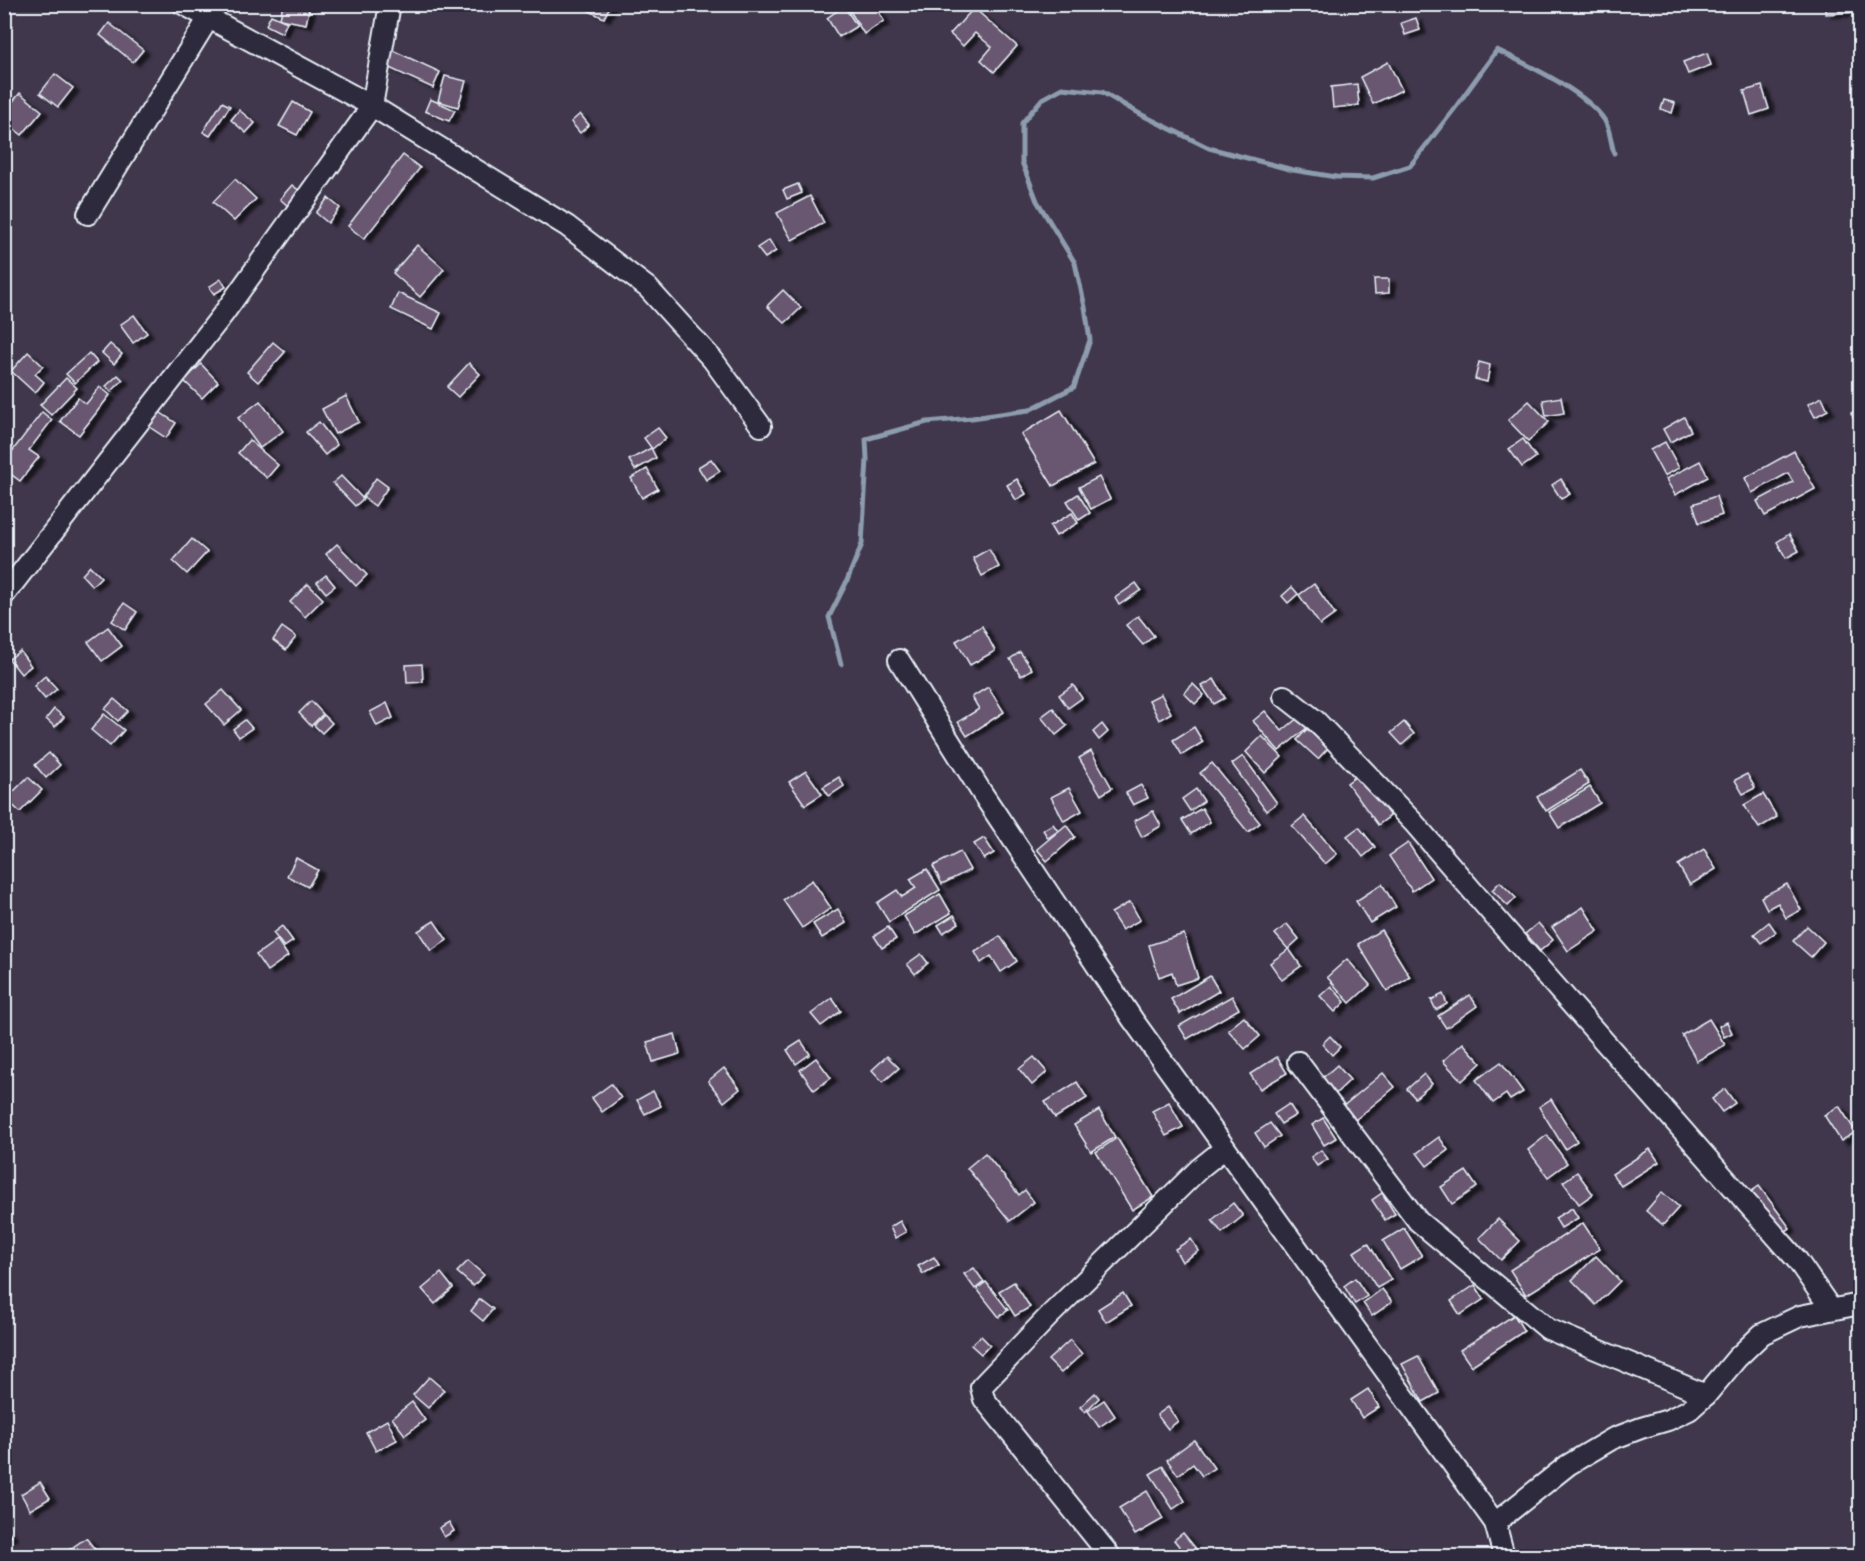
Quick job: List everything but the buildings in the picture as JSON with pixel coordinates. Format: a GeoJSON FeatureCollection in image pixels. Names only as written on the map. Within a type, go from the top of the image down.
{"type":"FeatureCollection","features":[{"type":"Feature","properties":{"kind":"street"},"geometry":{"type":"LineString","coordinates":[[183,4],[207,19],[372,106],[567,226],[648,288],[713,360],[761,426]]}},
{"type":"Feature","properties":{"kind":"street"},"geometry":{"type":"LineString","coordinates":[[4,595],[224,313],[372,106],[390,4]]}},
{"type":"Feature","properties":{"kind":"street"},"geometry":{"type":"LineString","coordinates":[[88,214],[207,19]]}},
{"type":"Feature","properties":{"kind":"street"},"geometry":{"type":"LineString","coordinates":[[899,660],[982,793],[1133,1020],[1495,1523],[1504,1557]]}},
{"type":"Feature","properties":{"kind":"street"},"geometry":{"type":"LineString","coordinates":[[1284,696],[1316,721],[1414,823],[1797,1260],[1831,1309]]}},
{"type":"Feature","properties":{"kind":"street"},"geometry":{"type":"LineString","coordinates":[[1298,1062],[1418,1221],[1548,1329],[1706,1395]]}},
{"type":"Feature","properties":{"kind":"street"},"geometry":{"type":"LineString","coordinates":[[1110,1557],[984,1398],[981,1387],[1049,1316],[1200,1168],[1225,1148]]}},
{"type":"Feature","properties":{"kind":"street"},"geometry":{"type":"LineString","coordinates":[[1495,1523],[1568,1465],[1612,1439],[1668,1420],[1689,1410],[1706,1395],[1737,1358],[1762,1334],[1800,1316],[1860,1304]]}},
{"type":"Feature","properties":{"kind":"waterway"},"geometry":{"type":"LineString","coordinates":[[841,664],[829,617],[862,544],[866,439],[927,422],[1029,410],[1074,387],[1090,340],[1075,263],[1037,201],[1022,162],[1022,123],[1042,99],[1062,88],[1102,92],[1138,113],[1209,148],[1293,170],[1336,177],[1373,178],[1410,166],[1497,50],[1556,80],[1585,100],[1605,121],[1614,153]]}}]}
